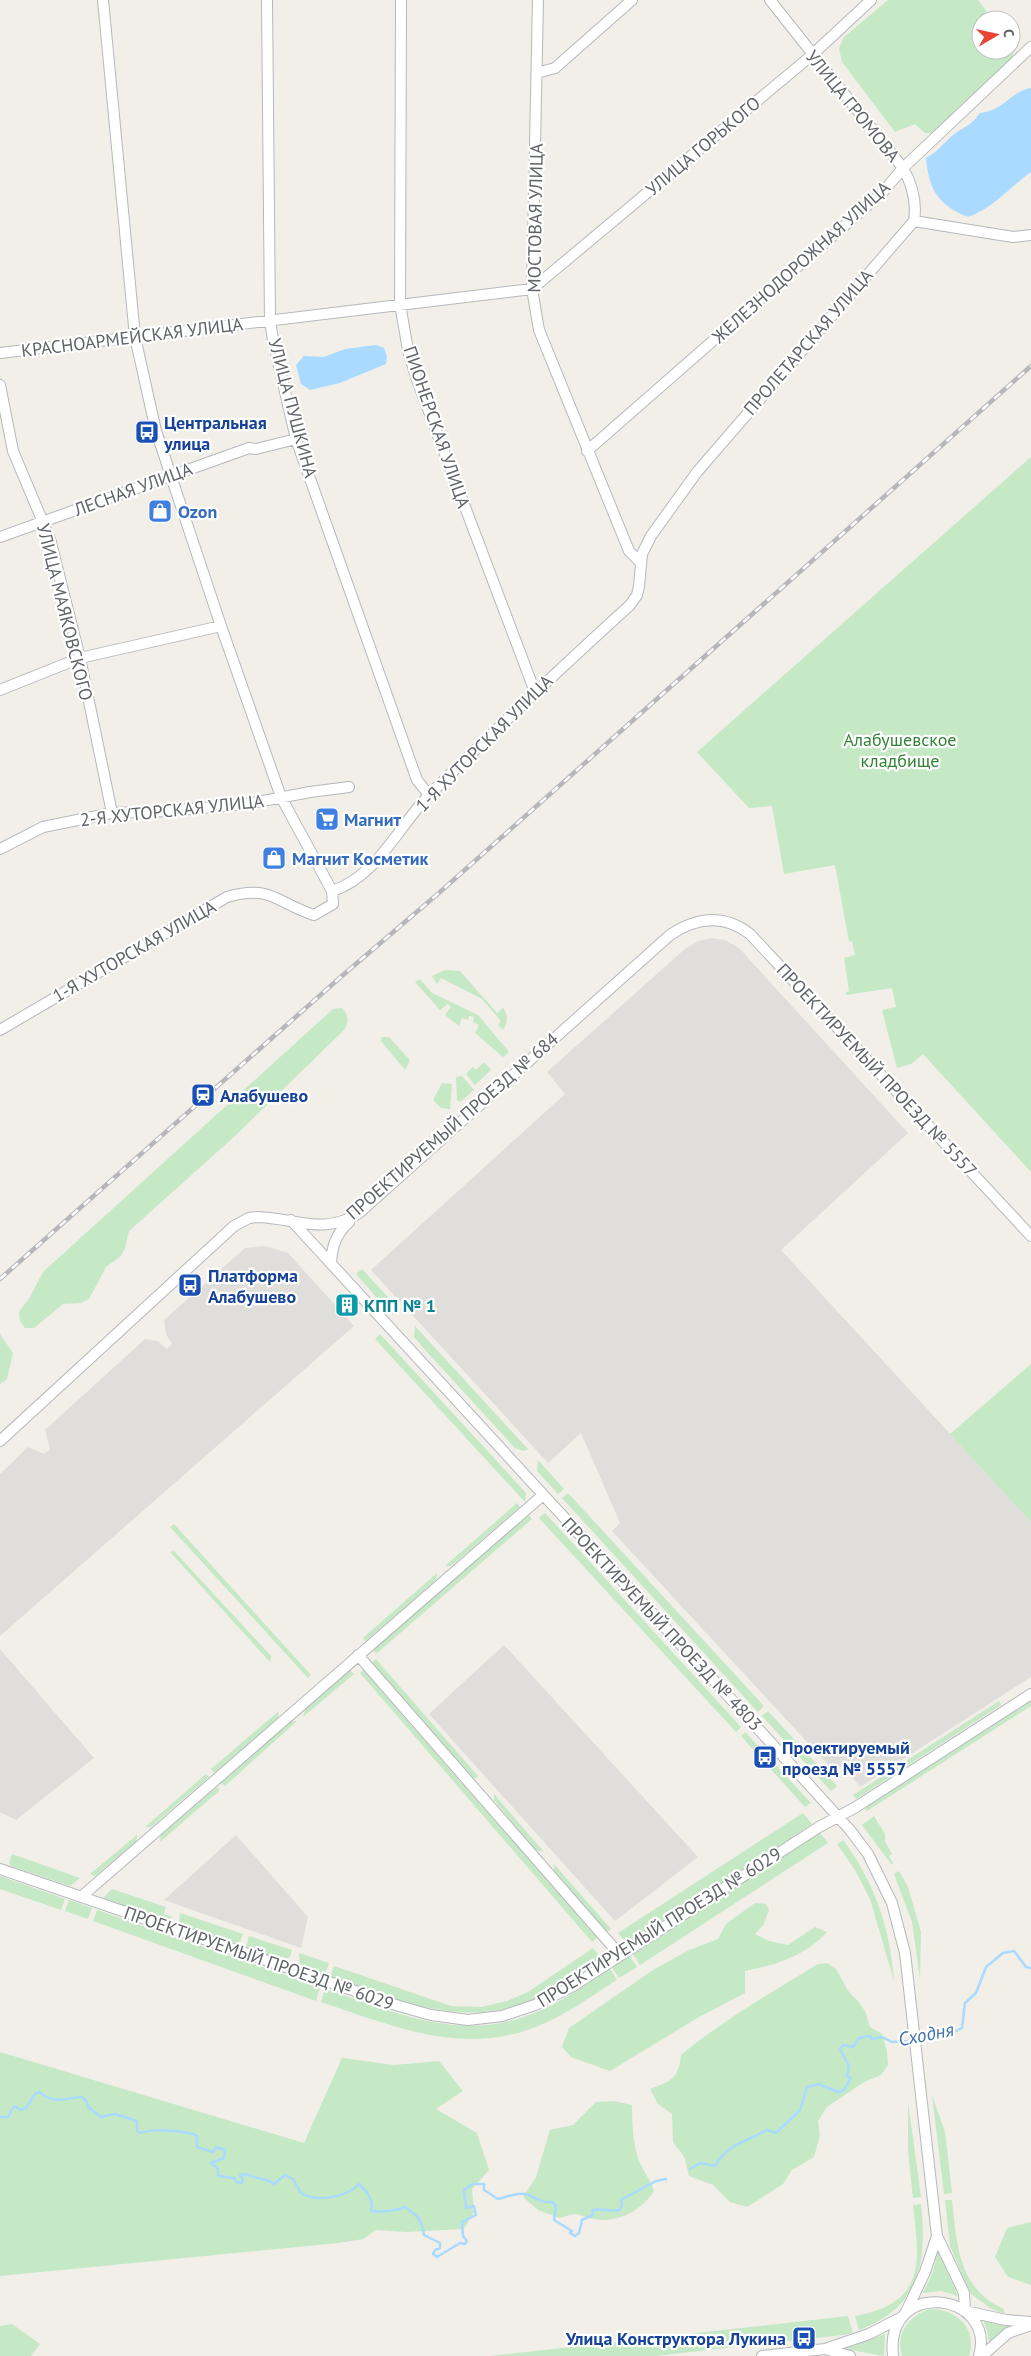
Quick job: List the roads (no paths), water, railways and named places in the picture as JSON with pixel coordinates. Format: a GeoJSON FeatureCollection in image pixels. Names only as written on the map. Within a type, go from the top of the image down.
{"type":"FeatureCollection","features":[{"type":"Feature","properties":{"kind":"street"},"geometry":{"type":"LineString","coordinates":[[103,0],[135,337],[156,431],[221,626],[281,797],[332,890]]}},
{"type":"Feature","properties":{"kind":"street","name":"УЛИЦА ПУШКИНА"},"geometry":{"type":"LineString","coordinates":[[267,0],[270,320],[273,340],[296,439],[417,780],[429,795]]}},
{"type":"Feature","properties":{"kind":"street","name":"ПИОНЕРСКАЯ УЛИЦА"},"geometry":{"type":"LineString","coordinates":[[402,0],[400,304],[408,350],[417,380],[535,692]]}},
{"type":"Feature","properties":{"kind":"street","name":"МОСТОВАЯ УЛИЦА"},"geometry":{"type":"LineString","coordinates":[[538,0],[532,288],[539,330],[629,551],[641,563]]}},
{"type":"Feature","properties":{"kind":"street"},"geometry":{"type":"LineString","coordinates":[[537,73],[555,68],[632,0]]}},
{"type":"Feature","properties":{"kind":"street","name":"УЛИЦА ГРОМОВА"},"geometry":{"type":"LineString","coordinates":[[770,0],[903,168],[913,193],[916,210],[914,221]]}},
{"type":"Feature","properties":{"kind":"street","name":"УЛИЦА ГОРЬКОГО"},"geometry":{"type":"LineString","coordinates":[[532,288],[812,55],[871,0]]}},
{"type":"Feature","properties":{"kind":"street","name":"ЖЕЛЕЗНОДОРОЖНАЯ УЛИЦА"},"geometry":{"type":"LineString","coordinates":[[587,451],[883,192],[903,168],[1031,47]]}},
{"type":"Feature","properties":{"kind":"street"},"geometry":{"type":"LineString","coordinates":[[914,221],[1012,237],[1031,235]]}},
{"type":"Feature","properties":{"kind":"street","name":"ПРОЛЕТАРСКАЯ УЛИЦА"},"geometry":{"type":"LineString","coordinates":[[641,563],[642,554],[652,536],[698,472],[914,221]]}},
{"type":"Feature","properties":{"kind":"street","name":"КРАСНОАРМЕЙСКАЯ УЛИЦА"},"geometry":{"type":"LineString","coordinates":[[0,353],[532,288]]}},
{"type":"Feature","properties":{"kind":"street","name":"УЛИЦА МАЯКОВСКОГО"},"geometry":{"type":"LineString","coordinates":[[0,386],[13,451],[32,500],[44,521],[80,658],[112,813]]}},
{"type":"Feature","properties":{"kind":"street","name":"ЛЕСНАЯ УЛИЦА"},"geometry":{"type":"LineString","coordinates":[[0,537],[249,448],[256,449],[296,439]]}},
{"type":"Feature","properties":{"kind":"street","name":"1-Я ХУТОРСКАЯ УЛИЦА"},"geometry":{"type":"LineString","coordinates":[[0,1030],[227,897],[245,891],[262,892],[314,915],[333,904],[332,890],[349,886],[380,856],[429,795],[535,692],[630,605],[637,595],[640,586],[641,563]]}},
{"type":"Feature","properties":{"kind":"street"},"geometry":{"type":"LineString","coordinates":[[0,690],[80,658],[221,626]]}},
{"type":"Feature","properties":{"kind":"street","name":"2-Я ХУТОРСКАЯ УЛИЦА"},"geometry":{"type":"LineString","coordinates":[[0,849],[43,827],[112,813],[227,806],[349,787]]}},
{"type":"Feature","properties":{"kind":"street","name":"ПРОЕКТИРУЕМЫЙ ПРОЕЗД № 684"},"geometry":{"type":"LineString","coordinates":[[0,1441],[234,1226],[249,1218],[257,1217],[326,1225],[339,1224],[359,1212],[670,935],[691,923],[712,919]]}},
{"type":"Feature","properties":{"kind":"street","name":"ПРОЕКТИРУЕМЫЙ ПРОЕЗД № 5557"},"geometry":{"type":"LineString","coordinates":[[712,919],[726,921],[739,926],[768,952],[1031,1236]]}},
{"type":"Feature","properties":{"kind":"street"},"geometry":{"type":"LineString","coordinates":[[331,1263],[337,1236],[359,1212]]}},
{"type":"Feature","properties":{"kind":"street","name":"ПРОЕКТИРУЕМЫЙ ПРОЕЗД № 4803"},"geometry":{"type":"LineString","coordinates":[[291,1220],[838,1817],[868,1854],[888,1894],[900,1927],[909,1986],[937,2236],[964,2293],[965,2311]]}},
{"type":"Feature","properties":{"kind":"street"},"geometry":{"type":"LineString","coordinates":[[81,1897],[543,1495]]}},
{"type":"Feature","properties":{"kind":"street"},"geometry":{"type":"LineString","coordinates":[[358,1656],[620,1955]]}},
{"type":"Feature","properties":{"kind":"street","name":"ПРОЕКТИРУЕМЫЙ ПРОЕЗД № 6029"},"geometry":{"type":"LineString","coordinates":[[0,1869],[399,2006],[448,2018],[485,2018],[535,2006],[555,1996],[819,1826],[838,1817],[1031,1694]]}},
{"type":"Feature","properties":{"kind":"street","name":"ПРОЕКТИРУЕМЫЙ ПРОЕЗД № 4803"},"geometry":{"type":"LineString","coordinates":[[893,2356],[893,2336],[925,2272],[937,2236]]}},
{"type":"Feature","properties":{"kind":"street"},"geometry":{"type":"LineString","coordinates":[[762,2356],[825,2349],[869,2334],[918,2305],[939,2301],[957,2306],[965,2311],[1006,2320],[1031,2323]]}},
{"type":"Feature","properties":{"kind":"street"},"geometry":{"type":"LineString","coordinates":[[965,2311],[978,2331],[981,2356]]}},
{"type":"Feature","properties":{"kind":"street"},"geometry":{"type":"LineString","coordinates":[[981,2356],[1008,2333],[1031,2323]]}},
{"type":"Feature","properties":{"kind":"street"},"geometry":{"type":"LineString","coordinates":[[825,2349],[850,2356]]}},
{"type":"Feature","properties":{"kind":"water"},"geometry":{"type":"Polygon","coordinates":[[[1031,88],[1031,172],[985,209],[968,217],[949,207],[933,188],[927,169],[926,158],[953,135],[971,123],[980,113],[996,108],[1017,93],[1031,88]]]}},
{"type":"Feature","properties":{"kind":"water"},"geometry":{"type":"Polygon","coordinates":[[[376,345],[384,348],[387,357],[386,364],[340,383],[310,390],[301,384],[296,365],[304,356],[324,357],[345,349],[376,345]]]}},
{"type":"Feature","properties":{"kind":"waterway","name":"Сходня"},"geometry":{"type":"LineString","coordinates":[[916,2040],[946,2036],[962,2028],[965,2003],[976,1993],[986,1967],[1003,1953],[1014,1951],[1026,1967],[1031,1968]]}},
{"type":"Feature","properties":{"kind":"waterway","name":"Сходня"},"geometry":{"type":"LineString","coordinates":[[690,2169],[701,2163],[715,2166],[725,2153],[738,2144],[767,2130],[776,2133],[800,2110],[807,2087],[819,2084],[838,2092],[844,2090],[851,2078],[847,2076],[849,2066],[840,2049],[843,2045],[853,2047],[859,2038],[870,2036],[872,2039],[882,2037],[892,2042],[911,2041]]}},
{"type":"Feature","properties":{"kind":"waterway","name":"Сходня"},"geometry":{"type":"LineString","coordinates":[[0,2117],[8,2117],[14,2106],[21,2110],[26,2108],[35,2094],[40,2092],[55,2100],[82,2097],[87,2102],[88,2107],[101,2117],[115,2114],[137,2121],[137,2131],[141,2133],[161,2130],[193,2134],[197,2136],[197,2147],[213,2152],[216,2147],[225,2150],[224,2158],[211,2163],[218,2169],[218,2176],[235,2178],[236,2182],[242,2183],[243,2180],[240,2175],[246,2174],[274,2184],[285,2175],[293,2179],[301,2193],[315,2198],[340,2195],[354,2189],[359,2184],[369,2196],[372,2203],[371,2211],[388,2211],[405,2207],[416,2216],[421,2222],[424,2235],[440,2243],[440,2248],[435,2250],[433,2254],[437,2257],[460,2243],[465,2244],[467,2241],[463,2236],[462,2222],[476,2215],[474,2206],[466,2208],[464,2190],[473,2184],[484,2184],[484,2190],[498,2199],[522,2194],[552,2202],[556,2206],[554,2220],[572,2231],[570,2233],[575,2236],[579,2233],[582,2220],[593,2215],[592,2210],[619,2210],[622,2206],[621,2200],[656,2181],[666,2179]]}},
{"type":"Feature","properties":{"kind":"railway"},"geometry":{"type":"LineString","coordinates":[[0,1279],[343,975],[440,892],[1031,366]]}},
{"type":"Feature","properties":{"kind":"place","name":"Центральная улица"},"geometry":{"type":"Point","coordinates":[147,432]}},
{"type":"Feature","properties":{"kind":"place","name":"Ozon"},"geometry":{"type":"Point","coordinates":[160,511]}},
{"type":"Feature","properties":{"kind":"place","name":"Магнит"},"geometry":{"type":"Point","coordinates":[327,819]}},
{"type":"Feature","properties":{"kind":"place","name":"Магнит Косметик"},"geometry":{"type":"Point","coordinates":[274,858]}},
{"type":"Feature","properties":{"kind":"place","name":"Алабушево"},"geometry":{"type":"Point","coordinates":[203,1095]}},
{"type":"Feature","properties":{"kind":"place","name":"Платформа Алабушево"},"geometry":{"type":"Point","coordinates":[190,1285]}},
{"type":"Feature","properties":{"kind":"place","name":"КПП № 1"},"geometry":{"type":"Point","coordinates":[347,1305]}},
{"type":"Feature","properties":{"kind":"place","name":"Проектируемый проезд № 5557"},"geometry":{"type":"Point","coordinates":[765,1757]}},
{"type":"Feature","properties":{"kind":"place","name":"Улица Конструктора Лукина"},"geometry":{"type":"Point","coordinates":[804,2338]}},
{"type":"Feature","properties":{"kind":"park label","name":"Алабушевское кладбище"},"geometry":{"type":"Point","coordinates":[900,750]}}]}
